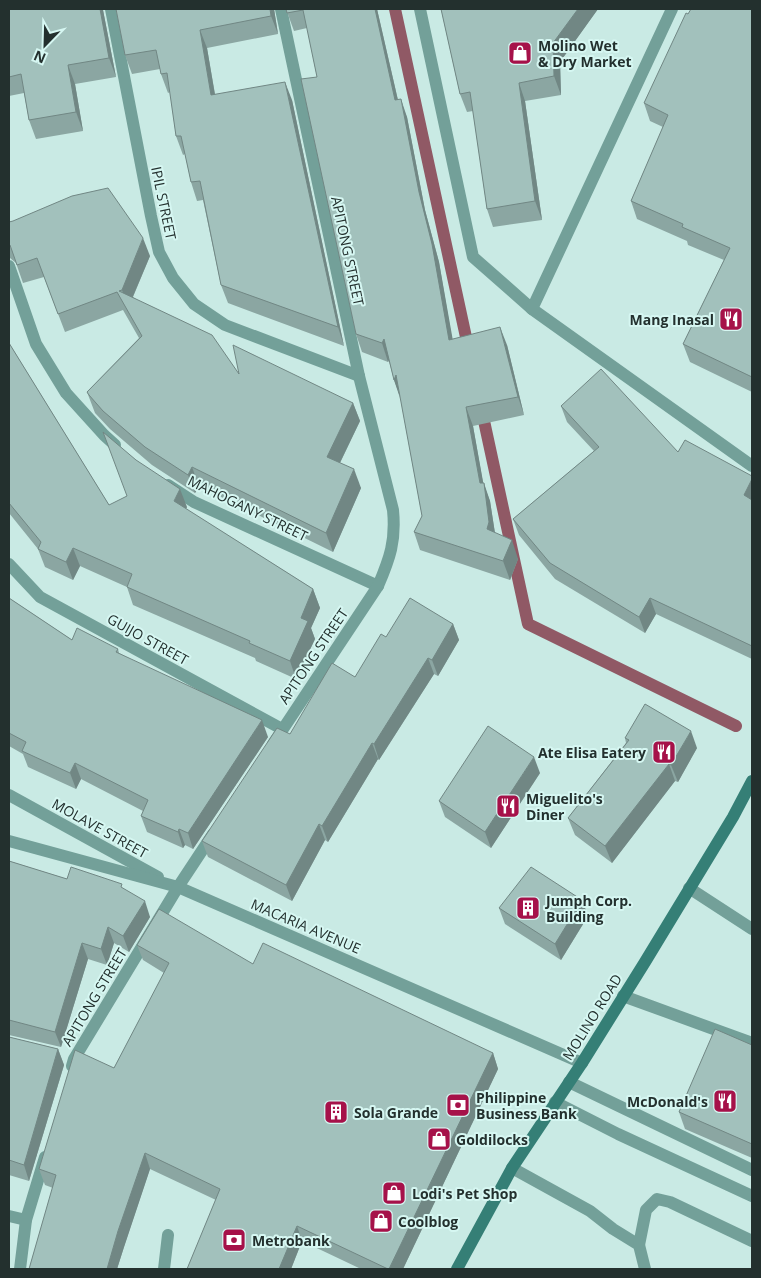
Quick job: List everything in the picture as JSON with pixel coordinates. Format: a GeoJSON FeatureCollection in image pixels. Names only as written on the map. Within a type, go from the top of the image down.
{"type":"FeatureCollection","features":[{"type":"Feature","properties":{"kind":"main road","name":"MOLINO ROAD"},"geometry":{"type":"LineString","coordinates":[[457,1269],[512,1168],[582,1063],[733,817],[752,781]]}},
{"type":"Feature","properties":{"kind":"street","name":"IPIL STREET"},"geometry":{"type":"LineString","coordinates":[[111,9],[150,216],[159,252],[173,278],[194,304],[226,325],[360,376]]}},
{"type":"Feature","properties":{"kind":"street","name":"APITONG STREET"},"geometry":{"type":"LineString","coordinates":[[266,754],[378,586],[390,558],[395,530],[393,510],[360,376],[281,9]]}},
{"type":"Feature","properties":{"kind":"street"},"geometry":{"type":"LineString","coordinates":[[420,9],[473,257],[532,309],[752,466]]}},
{"type":"Feature","properties":{"kind":"street"},"geometry":{"type":"LineString","coordinates":[[532,309],[672,9]]}},
{"type":"Feature","properties":{"kind":"street"},"geometry":{"type":"LineString","coordinates":[[9,266],[36,344],[61,385],[104,436],[125,454]]}},
{"type":"Feature","properties":{"kind":"street","name":"MAHOGANY STREET"},"geometry":{"type":"LineString","coordinates":[[154,477],[194,502],[378,586]]}},
{"type":"Feature","properties":{"kind":"street","name":"GUIJO STREET"},"geometry":{"type":"LineString","coordinates":[[9,564],[40,597],[282,729]]}},
{"type":"Feature","properties":{"kind":"street","name":"MOLAVE STREET"},"geometry":{"type":"LineString","coordinates":[[9,795],[178,887]]}},
{"type":"Feature","properties":{"kind":"street","name":"APITONG STREET"},"geometry":{"type":"LineString","coordinates":[[68,1078],[69,1058],[222,821]]}},
{"type":"Feature","properties":{"kind":"street","name":"MACARIA AVENUE"},"geometry":{"type":"LineString","coordinates":[[9,841],[178,887],[582,1063]]}},
{"type":"Feature","properties":{"kind":"street"},"geometry":{"type":"LineString","coordinates":[[689,888],[752,929]]}},
{"type":"Feature","properties":{"kind":"street"},"geometry":{"type":"LineString","coordinates":[[623,996],[752,1043]]}},
{"type":"Feature","properties":{"kind":"street"},"geometry":{"type":"LineString","coordinates":[[568,1082],[752,1170]]}},
{"type":"Feature","properties":{"kind":"street"},"geometry":{"type":"LineString","coordinates":[[555,1102],[618,1134],[752,1196]]}},
{"type":"Feature","properties":{"kind":"street"},"geometry":{"type":"LineString","coordinates":[[20,1269],[26,1220],[48,1144]]}},
{"type":"Feature","properties":{"kind":"street"},"geometry":{"type":"LineString","coordinates":[[512,1168],[590,1211],[638,1245]]}},
{"type":"Feature","properties":{"kind":"street"},"geometry":{"type":"LineString","coordinates":[[645,1269],[638,1245],[646,1210],[657,1199],[670,1202],[752,1241]]}},
{"type":"Feature","properties":{"kind":"street"},"geometry":{"type":"LineString","coordinates":[[9,1216],[26,1220]]}},
{"type":"Feature","properties":{"kind":"street"},"geometry":{"type":"LineString","coordinates":[[164,1269],[168,1235]]}},
{"type":"Feature","properties":{"kind":"building"},"geometry":{"type":"Polygon","coordinates":[[[9,9],[100,9],[109,58],[68,65],[76,112],[29,120],[21,74],[9,77],[9,9]]]}},
{"type":"Feature","properties":{"kind":"building"},"geometry":{"type":"Polygon","coordinates":[[[116,9],[270,9],[271,16],[200,30],[211,95],[285,82],[338,327],[221,285],[200,181],[191,182],[181,136],[176,136],[167,73],[161,74],[156,50],[125,55],[116,9]]]}},
{"type":"Feature","properties":{"kind":"building"},"geometry":{"type":"Polygon","coordinates":[[[286,9],[375,9],[395,100],[401,99],[419,192],[432,244],[449,340],[500,327],[518,397],[466,407],[480,483],[484,483],[489,522],[487,529],[512,540],[503,561],[414,532],[422,516],[396,375],[394,380],[384,339],[382,343],[356,334],[301,79],[317,77],[303,10],[287,13],[286,9]]]}},
{"type":"Feature","properties":{"kind":"building"},"geometry":{"type":"Polygon","coordinates":[[[441,9],[578,9],[553,43],[554,76],[519,83],[535,201],[487,209],[470,92],[460,94],[441,9]]]}},
{"type":"Feature","properties":{"kind":"building"},"geometry":{"type":"Polygon","coordinates":[[[691,9],[752,9],[752,377],[683,344],[730,248],[682,227],[683,224],[631,201],[668,115],[644,103],[686,13],[688,14],[691,9]]]}},
{"type":"Feature","properties":{"kind":"building"},"geometry":{"type":"Polygon","coordinates":[[[108,188],[143,238],[122,290],[119,291],[212,335],[239,374],[233,345],[353,403],[327,457],[354,469],[326,533],[192,467],[188,475],[145,447],[103,411],[87,392],[142,336],[117,292],[58,314],[37,258],[17,265],[9,244],[9,222],[72,196],[108,188]]]}},
{"type":"Feature","properties":{"kind":"building"},"geometry":{"type":"Polygon","coordinates":[[[9,343],[109,505],[127,496],[103,432],[136,460],[180,489],[174,501],[313,589],[301,618],[308,621],[290,661],[249,643],[250,641],[127,587],[132,574],[73,548],[66,562],[38,549],[41,542],[9,503],[9,343]]]}},
{"type":"Feature","properties":{"kind":"building"},"geometry":{"type":"Polygon","coordinates":[[[601,369],[678,452],[685,440],[752,476],[744,495],[752,500],[752,646],[650,598],[639,617],[550,563],[513,519],[599,447],[561,406],[601,369]]]}},
{"type":"Feature","properties":{"kind":"building"},"geometry":{"type":"Polygon","coordinates":[[[9,598],[72,640],[77,628],[118,649],[116,652],[262,720],[188,833],[179,829],[178,832],[141,816],[148,800],[75,763],[70,773],[22,751],[26,742],[9,733],[9,598]]]}},
{"type":"Feature","properties":{"kind":"building"},"geometry":{"type":"Polygon","coordinates":[[[410,598],[453,624],[432,660],[428,658],[374,744],[372,743],[322,826],[319,824],[286,885],[202,841],[277,728],[290,734],[332,663],[355,677],[381,634],[386,637],[410,598]]]}},
{"type":"Feature","properties":{"kind":"building"},"geometry":{"type":"Polygon","coordinates":[[[645,704],[691,731],[671,765],[669,764],[605,846],[568,818],[629,740],[625,738],[645,704]]]}},
{"type":"Feature","properties":{"kind":"building"},"geometry":{"type":"Polygon","coordinates":[[[488,726],[534,757],[485,832],[439,801],[488,726]]]}},
{"type":"Feature","properties":{"kind":"building"},"geometry":{"type":"Polygon","coordinates":[[[9,861],[67,879],[71,867],[122,884],[121,887],[145,901],[123,936],[108,927],[101,949],[82,943],[55,1032],[9,1020],[9,861]]]}},
{"type":"Feature","properties":{"kind":"building"},"geometry":{"type":"Polygon","coordinates":[[[531,867],[582,900],[555,944],[499,908],[531,867]]]}},
{"type":"Feature","properties":{"kind":"building"},"geometry":{"type":"Polygon","coordinates":[[[159,909],[253,964],[263,943],[493,1053],[389,1269],[297,1226],[279,1269],[187,1269],[220,1189],[145,1153],[107,1269],[29,1269],[56,1175],[39,1169],[75,1050],[114,1068],[169,963],[137,945],[159,909]]]}},
{"type":"Feature","properties":{"kind":"building","name":"McDonald's"},"geometry":{"type":"Polygon","coordinates":[[[715,1029],[752,1045],[752,1144],[679,1112],[715,1029]]]}},
{"type":"Feature","properties":{"kind":"building"},"geometry":{"type":"Polygon","coordinates":[[[9,1037],[58,1049],[24,1165],[9,1160],[9,1037]]]}},
{"type":"Feature","properties":{"kind":"waterway"},"geometry":{"type":"LineString","coordinates":[[395,9],[469,351]]}},
{"type":"Feature","properties":{"kind":"waterway"},"geometry":{"type":"LineString","coordinates":[[481,407],[528,624],[736,726]]}},
{"type":"Feature","properties":{"kind":"place","name":"Molino Wet & Dry Market"},"geometry":{"type":"Point","coordinates":[520,53]}},
{"type":"Feature","properties":{"kind":"place","name":"Mang Inasal"},"geometry":{"type":"Point","coordinates":[731,319]}},
{"type":"Feature","properties":{"kind":"place","name":"Ate Elisa Eatery"},"geometry":{"type":"Point","coordinates":[664,752]}},
{"type":"Feature","properties":{"kind":"place","name":"Miguelito's Diner"},"geometry":{"type":"Point","coordinates":[508,806]}},
{"type":"Feature","properties":{"kind":"place","name":"Jumph Corp. Building"},"geometry":{"type":"Point","coordinates":[528,908]}},
{"type":"Feature","properties":{"kind":"place","name":"McDonald's"},"geometry":{"type":"Point","coordinates":[725,1101]}},
{"type":"Feature","properties":{"kind":"place","name":"Philippine Business Bank"},"geometry":{"type":"Point","coordinates":[458,1105]}},
{"type":"Feature","properties":{"kind":"place","name":"Sola Grande"},"geometry":{"type":"Point","coordinates":[336,1112]}},
{"type":"Feature","properties":{"kind":"place","name":"Goldilocks"},"geometry":{"type":"Point","coordinates":[439,1139]}},
{"type":"Feature","properties":{"kind":"place","name":"Lodi's Pet Shop"},"geometry":{"type":"Point","coordinates":[394,1193]}},
{"type":"Feature","properties":{"kind":"place","name":"Coolblog"},"geometry":{"type":"Point","coordinates":[381,1221]}},
{"type":"Feature","properties":{"kind":"place","name":"Metrobank"},"geometry":{"type":"Point","coordinates":[234,1240]}}]}
